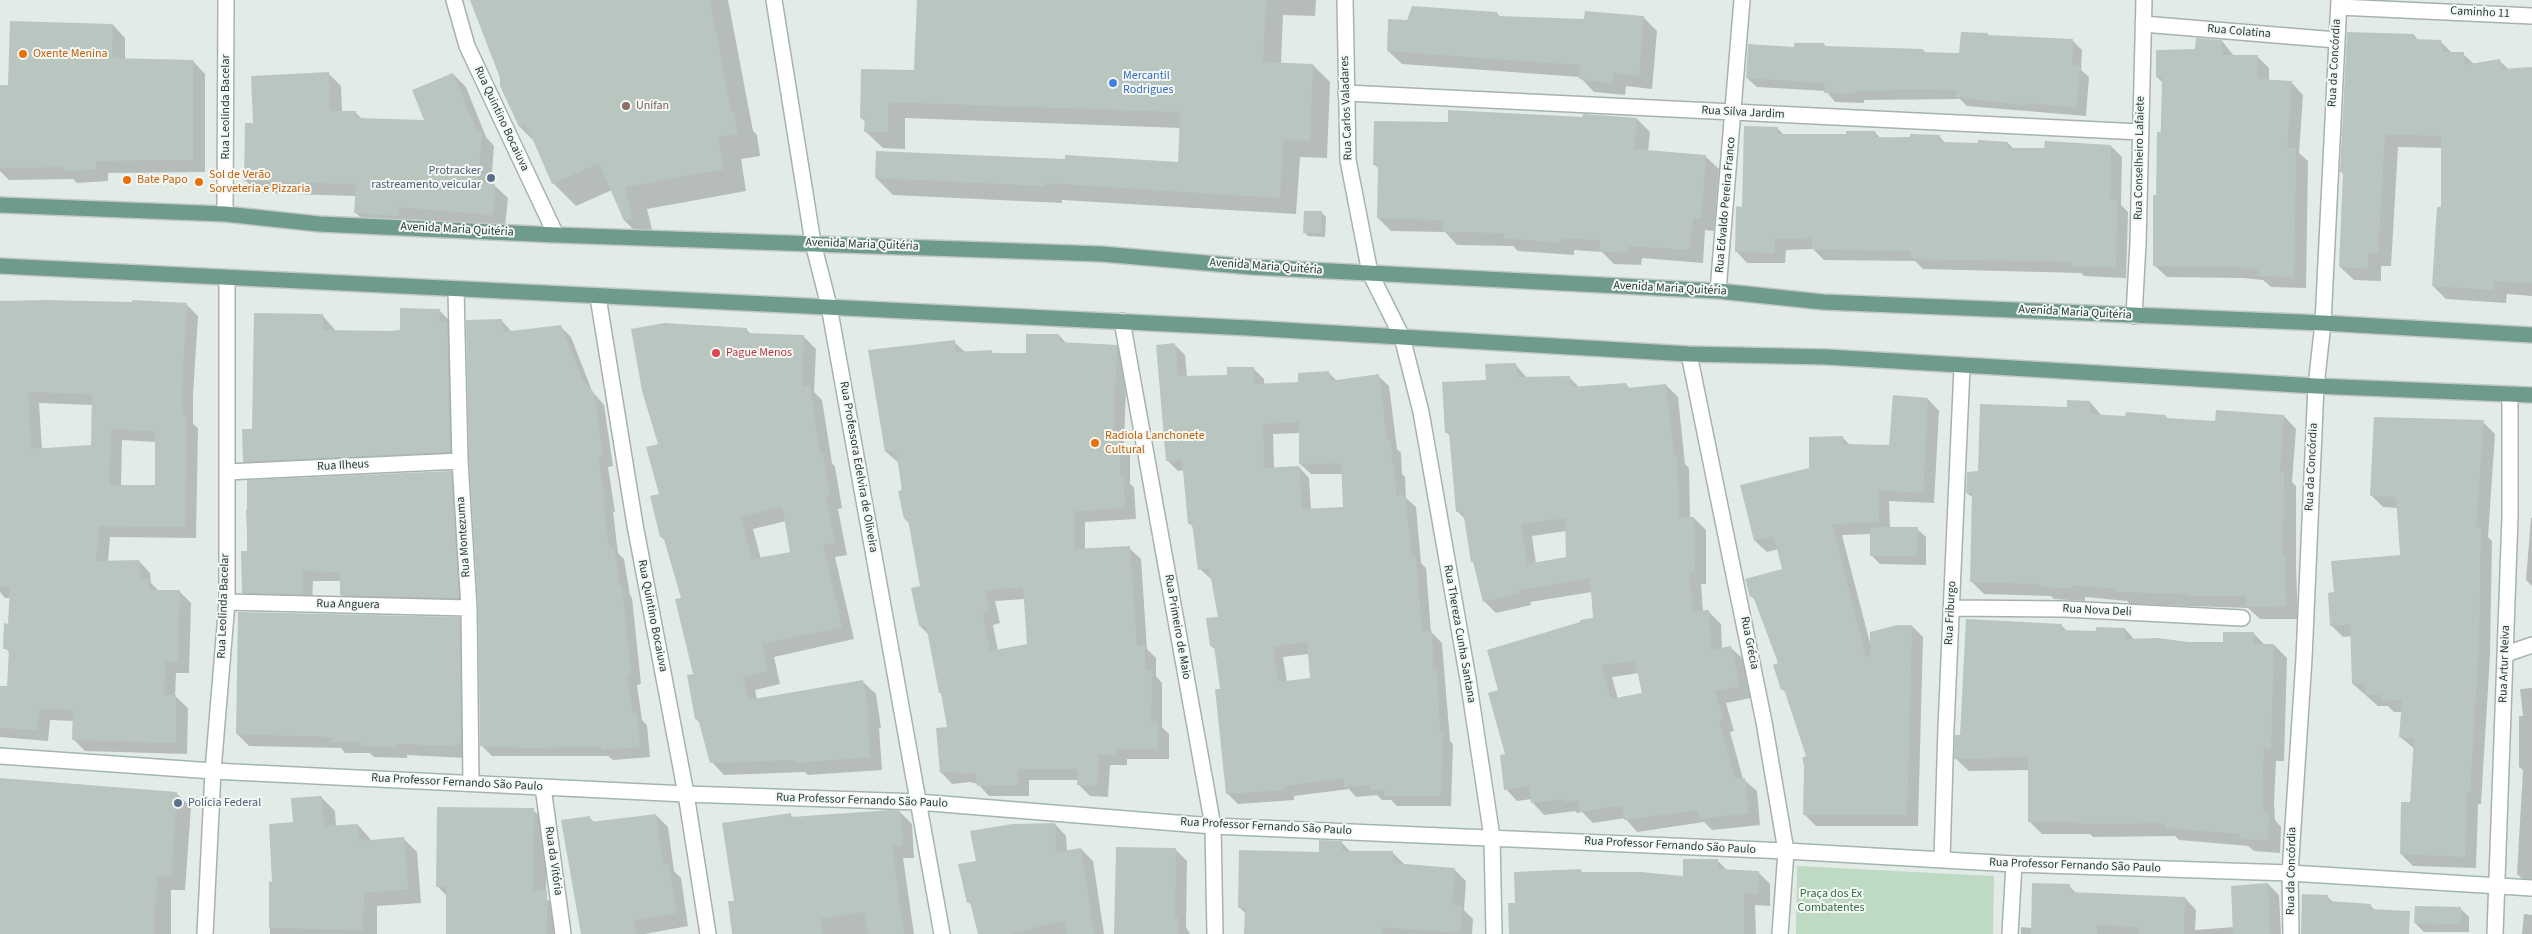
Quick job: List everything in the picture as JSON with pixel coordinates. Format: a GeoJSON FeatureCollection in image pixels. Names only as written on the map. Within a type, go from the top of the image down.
{"type":"FeatureCollection","features":[{"type":"Feature","properties":{"kind":"main road","name":"Avenida Maria Quitéria"},"geometry":{"type":"LineString","coordinates":[[0,205],[225,214],[319,224],[556,235],[1102,254],[1252,267],[1718,291],[1823,302],[2323,323],[2532,335]]}},
{"type":"Feature","properties":{"kind":"main road"},"geometry":{"type":"LineString","coordinates":[[0,266],[598,297],[829,306],[1689,354],[1826,357],[1962,367],[2316,386],[2532,395]]}},
{"type":"Feature","properties":{"kind":"street","name":"Rua Leolinda Bacelar"},"geometry":{"type":"LineString","coordinates":[[225,214],[226,0]]}},
{"type":"Feature","properties":{"kind":"street","name":"Rua Quintino Bocaiuva"},"geometry":{"type":"LineString","coordinates":[[454,0],[467,46],[556,235]]}},
{"type":"Feature","properties":{"kind":"street","name":"Rua Professora Edelvira de Oliveira"},"geometry":{"type":"LineString","coordinates":[[774,0],[813,243],[829,306],[942,934]]}},
{"type":"Feature","properties":{"kind":"street","name":"Rua Carlos Valadares"},"geometry":{"type":"LineString","coordinates":[[1344,0],[1348,160],[1370,273],[1402,337]]}},
{"type":"Feature","properties":{"kind":"street","name":"Rua Edvaldo Pereira Franco"},"geometry":{"type":"LineString","coordinates":[[1718,291],[1742,0]]}},
{"type":"Feature","properties":{"kind":"street","name":"Rua Conselheiro Lafaiete"},"geometry":{"type":"LineString","coordinates":[[2134,316],[2144,0]]}},
{"type":"Feature","properties":{"kind":"street","name":"Caminho 11"},"geometry":{"type":"LineString","coordinates":[[2339,4],[2532,16]]}},
{"type":"Feature","properties":{"kind":"street","name":"Rua da Concórdia"},"geometry":{"type":"LineString","coordinates":[[2291,934],[2290,873],[2304,658],[2316,386],[2323,323],[2339,4]]}},
{"type":"Feature","properties":{"kind":"street","name":"Rua Colatina"},"geometry":{"type":"LineString","coordinates":[[2143,24],[2336,40]]}},
{"type":"Feature","properties":{"kind":"street","name":"Rua Silva Jardim"},"geometry":{"type":"LineString","coordinates":[[1346,92],[2141,132]]}},
{"type":"Feature","properties":{"kind":"street","name":"Rua Leolinda Bacelar"},"geometry":{"type":"LineString","coordinates":[[205,934],[213,771],[227,602],[227,278]]}},
{"type":"Feature","properties":{"kind":"street","name":"Rua Montezuma"},"geometry":{"type":"LineString","coordinates":[[456,290],[460,461],[470,608],[471,783]]}},
{"type":"Feature","properties":{"kind":"street","name":"Rua Quintino Bocaiuva"},"geometry":{"type":"LineString","coordinates":[[598,297],[635,525],[686,794],[708,934]]}},
{"type":"Feature","properties":{"kind":"street","name":"Rua Primeiro de Maio"},"geometry":{"type":"LineString","coordinates":[[1122,322],[1214,826],[1215,934]]}},
{"type":"Feature","properties":{"kind":"street","name":"Rua Thereza Cunha Santana"},"geometry":{"type":"LineString","coordinates":[[1402,337],[1421,412],[1468,679],[1492,838],[1494,934]]}},
{"type":"Feature","properties":{"kind":"street","name":"Rua Grécia"},"geometry":{"type":"LineString","coordinates":[[1689,354],[1764,722],[1786,851],[1780,934]]}},
{"type":"Feature","properties":{"kind":"street","name":"Rua Friburgo"},"geometry":{"type":"LineString","coordinates":[[1942,860],[1962,367]]}},
{"type":"Feature","properties":{"kind":"street","name":"Rua Artur Neiva"},"geometry":{"type":"LineString","coordinates":[[2495,934],[2510,517],[2510,394]]}},
{"type":"Feature","properties":{"kind":"street","name":"Rua Ilheus"},"geometry":{"type":"LineString","coordinates":[[227,472],[460,461]]}},
{"type":"Feature","properties":{"kind":"street","name":"Rua Anguera"},"geometry":{"type":"LineString","coordinates":[[227,602],[470,608]]}},
{"type":"Feature","properties":{"kind":"street","name":"Rua Nova Deli"},"geometry":{"type":"LineString","coordinates":[[1951,608],[2065,609],[2242,618]]}},
{"type":"Feature","properties":{"kind":"street"},"geometry":{"type":"LineString","coordinates":[[2506,654],[2532,645]]}},
{"type":"Feature","properties":{"kind":"street","name":"Rua Professor Fernando São Paulo"},"geometry":{"type":"LineString","coordinates":[[0,756],[213,771],[686,794],[918,802],[1214,826],[1786,851],[2014,864],[2290,873],[2532,888]]}},
{"type":"Feature","properties":{"kind":"street","name":"Rua da Vitória"},"geometry":{"type":"LineString","coordinates":[[543,787],[563,934]]}},
{"type":"Feature","properties":{"kind":"street"},"geometry":{"type":"LineString","coordinates":[[2010,934],[2014,864]]}},
{"type":"Feature","properties":{"kind":"green space","name":"Praça dos Ex Combatentes"},"geometry":{"type":"Polygon","coordinates":[[[1797,866],[1994,876],[1993,934],[1796,934],[1797,866]]]}},
{"type":"Feature","properties":{"kind":"building","name":"Unifan"},"geometry":{"type":"Polygon","coordinates":[[[470,0],[710,0],[731,112],[734,111],[738,133],[718,137],[724,169],[625,187],[633,218],[624,221],[599,163],[552,184],[526,124],[519,127],[500,86],[500,78],[470,0]]]}},
{"type":"Feature","properties":{"kind":"building","name":"Mercantil Rodrigues"},"geometry":{"type":"Polygon","coordinates":[[[917,0],[1266,0],[1263,62],[1313,64],[1310,141],[1283,140],[1280,198],[1045,183],[1045,186],[875,178],[876,151],[1065,159],[1065,155],[1178,162],[1180,112],[888,102],[888,132],[864,132],[865,118],[860,118],[861,69],[914,70],[917,0]]]}},
{"type":"Feature","properties":{"kind":"building"},"geometry":{"type":"Polygon","coordinates":[[[1412,6],[1497,12],[1497,16],[1584,19],[1585,11],[1644,16],[1639,76],[1613,73],[1612,83],[1579,79],[1580,65],[1387,51],[1388,19],[1407,20],[1412,6]]]}},
{"type":"Feature","properties":{"kind":"building"},"geometry":{"type":"Polygon","coordinates":[[[10,21],[113,24],[112,58],[193,60],[193,160],[96,161],[96,169],[63,171],[63,167],[0,168],[0,85],[8,85],[10,21]]]}},
{"type":"Feature","properties":{"kind":"building"},"geometry":{"type":"Polygon","coordinates":[[[1961,32],[2073,39],[2072,66],[2080,66],[2077,107],[2022,103],[2022,105],[1956,97],[1957,90],[1890,89],[1890,91],[1855,91],[1854,94],[1824,93],[1825,83],[1746,78],[1748,44],[1794,47],[1794,43],[1824,43],[1824,46],[1923,49],[1923,52],[1959,53],[1961,32]]]}},
{"type":"Feature","properties":{"kind":"building"},"geometry":{"type":"Polygon","coordinates":[[[2347,32],[2414,34],[2414,39],[2441,40],[2444,52],[2464,52],[2464,65],[2500,59],[2501,69],[2532,67],[2532,283],[2494,281],[2493,290],[2432,286],[2437,207],[2441,207],[2441,136],[2385,134],[2378,253],[2368,253],[2368,269],[2339,267],[2343,172],[2340,172],[2347,32]]]}},
{"type":"Feature","properties":{"kind":"building"},"geometry":{"type":"Polygon","coordinates":[[[2196,38],[2222,40],[2222,55],[2258,55],[2257,79],[2292,81],[2287,148],[2296,148],[2294,277],[2257,276],[2258,269],[2230,266],[2153,266],[2153,195],[2156,195],[2157,132],[2161,132],[2162,77],[2156,77],[2156,50],[2195,49],[2196,38]]]}},
{"type":"Feature","properties":{"kind":"building"},"geometry":{"type":"Polygon","coordinates":[[[329,72],[330,111],[356,111],[356,118],[424,120],[412,90],[453,73],[477,132],[482,132],[478,183],[495,184],[493,215],[399,207],[398,216],[354,213],[356,184],[244,181],[245,123],[253,123],[251,76],[329,72]]]}},
{"type":"Feature","properties":{"kind":"building"},"geometry":{"type":"Polygon","coordinates":[[[1448,110],[1582,117],[1583,114],[1637,118],[1634,149],[1706,155],[1701,218],[1693,218],[1690,250],[1629,246],[1628,253],[1599,251],[1600,240],[1561,238],[1561,243],[1504,238],[1504,233],[1443,232],[1443,220],[1377,218],[1378,165],[1373,165],[1374,121],[1448,122],[1448,110]]]}},
{"type":"Feature","properties":{"kind":"building"},"geometry":{"type":"Polygon","coordinates":[[[1744,126],[1778,127],[1778,134],[1846,134],[1846,131],[1875,131],[1875,137],[1910,138],[1910,134],[1940,135],[1940,142],[1978,143],[1978,140],[2008,142],[2008,148],[2044,148],[2045,141],[2111,145],[2110,200],[2117,200],[2116,267],[2072,266],[2072,262],[1911,259],[1911,251],[1812,249],[1812,238],[1775,239],[1775,253],[1735,252],[1736,206],[1742,207],[1744,126]]]}},
{"type":"Feature","properties":{"kind":"building"},"geometry":{"type":"Polygon","coordinates":[[[1304,211],[1322,211],[1322,233],[1303,233],[1304,211]]]}},
{"type":"Feature","properties":{"kind":"building"},"geometry":{"type":"Polygon","coordinates":[[[132,300],[187,303],[182,383],[182,415],[187,415],[185,527],[99,526],[96,561],[139,560],[140,579],[149,579],[149,590],[180,590],[178,662],[165,662],[164,695],[176,695],[176,743],[72,740],[73,710],[39,709],[37,730],[0,728],[0,686],[7,686],[9,649],[3,649],[4,623],[8,624],[10,587],[0,587],[0,301],[132,302],[132,300]],[[28,392],[31,449],[91,445],[92,394],[28,392]],[[111,429],[109,485],[155,485],[155,431],[111,429]]]}},
{"type":"Feature","properties":{"kind":"building"},"geometry":{"type":"Polygon","coordinates":[[[400,308],[440,309],[439,322],[447,321],[450,452],[243,462],[242,429],[252,429],[254,313],[323,314],[323,330],[391,331],[400,330],[400,308]]]}},
{"type":"Feature","properties":{"kind":"building"},"geometry":{"type":"Polygon","coordinates":[[[502,319],[503,332],[561,325],[582,379],[594,393],[603,456],[598,457],[605,502],[603,502],[609,548],[614,547],[620,586],[622,586],[631,674],[627,675],[633,714],[637,713],[640,747],[601,750],[601,746],[534,748],[480,746],[478,607],[469,461],[466,320],[502,319]]]}},
{"type":"Feature","properties":{"kind":"building"},"geometry":{"type":"Polygon","coordinates":[[[664,323],[747,328],[747,333],[804,335],[802,387],[810,386],[820,453],[823,453],[830,496],[826,496],[835,543],[823,545],[842,627],[762,644],[768,671],[743,677],[748,700],[863,680],[869,715],[867,716],[870,757],[795,763],[794,760],[710,763],[698,719],[695,719],[687,675],[693,674],[675,599],[681,598],[663,536],[660,537],[650,496],[659,494],[646,447],[658,444],[642,391],[631,329],[664,323]],[[782,506],[741,517],[752,559],[790,552],[782,506]]]}},
{"type":"Feature","properties":{"kind":"building"},"geometry":{"type":"Polygon","coordinates":[[[1026,334],[1059,334],[1060,342],[1117,345],[1113,441],[1120,441],[1120,475],[1123,475],[1125,508],[1075,511],[1074,549],[1130,546],[1137,646],[1145,645],[1145,670],[1152,670],[1151,721],[1158,721],[1158,749],[1116,749],[1116,755],[1099,754],[1097,786],[1077,785],[1078,769],[1018,769],[1018,785],[977,786],[976,773],[960,774],[960,771],[940,773],[936,728],[947,727],[926,625],[919,626],[911,588],[920,586],[908,519],[904,519],[898,491],[902,490],[896,451],[885,452],[868,350],[955,340],[956,352],[992,350],[992,353],[1026,353],[1026,334]],[[1023,587],[985,590],[989,612],[983,614],[990,651],[1027,644],[1023,587]]]}},
{"type":"Feature","properties":{"kind":"building"},"geometry":{"type":"Polygon","coordinates":[[[1175,343],[1178,376],[1227,375],[1227,367],[1254,367],[1254,384],[1298,382],[1298,373],[1329,371],[1330,381],[1379,374],[1387,441],[1391,441],[1392,465],[1395,465],[1396,496],[1405,495],[1412,557],[1416,556],[1422,632],[1432,631],[1433,671],[1437,670],[1440,732],[1443,732],[1441,796],[1385,796],[1385,790],[1370,790],[1370,785],[1344,787],[1344,778],[1284,786],[1284,790],[1226,794],[1215,689],[1220,689],[1214,646],[1210,646],[1206,618],[1218,617],[1209,568],[1198,570],[1192,523],[1188,524],[1182,460],[1166,461],[1156,345],[1175,343]],[[1299,422],[1263,424],[1264,468],[1299,466],[1302,509],[1343,507],[1341,463],[1299,464],[1299,422]],[[1307,642],[1273,646],[1278,682],[1310,678],[1307,642]]]}},
{"type":"Feature","properties":{"kind":"building"},"geometry":{"type":"Polygon","coordinates":[[[1516,363],[1517,377],[1570,376],[1570,387],[1626,383],[1627,388],[1666,384],[1674,455],[1677,455],[1679,517],[1694,517],[1695,572],[1689,573],[1693,611],[1709,610],[1711,650],[1731,646],[1740,686],[1715,691],[1723,719],[1719,720],[1735,779],[1745,778],[1749,813],[1699,819],[1698,810],[1624,820],[1622,805],[1580,812],[1578,800],[1564,802],[1564,799],[1531,803],[1529,786],[1504,790],[1500,755],[1505,754],[1488,693],[1498,690],[1487,650],[1580,622],[1580,620],[1593,618],[1590,578],[1519,590],[1519,593],[1483,602],[1473,562],[1471,562],[1463,511],[1456,512],[1449,432],[1445,433],[1442,382],[1486,380],[1485,364],[1516,363]],[[1565,518],[1521,524],[1527,564],[1566,557],[1565,518]],[[1635,661],[1601,665],[1611,699],[1642,693],[1635,661]]]}},
{"type":"Feature","properties":{"kind":"building"},"geometry":{"type":"Polygon","coordinates":[[[1893,395],[1928,398],[1923,493],[1878,490],[1879,522],[1832,524],[1866,657],[1870,657],[1870,632],[1897,625],[1912,625],[1907,815],[1803,815],[1804,765],[1802,758],[1806,756],[1784,689],[1781,690],[1773,665],[1778,663],[1753,596],[1750,597],[1745,579],[1782,569],[1774,536],[1754,541],[1740,485],[1809,468],[1809,437],[1843,436],[1843,444],[1889,445],[1893,395]]]}},
{"type":"Feature","properties":{"kind":"building"},"geometry":{"type":"Polygon","coordinates":[[[2067,400],[2090,401],[2090,414],[2125,416],[2126,412],[2166,415],[2166,418],[2215,421],[2216,410],[2284,415],[2280,472],[2284,472],[2283,555],[2285,555],[2286,606],[2246,607],[2246,596],[2188,596],[2188,594],[2116,592],[2116,589],[2072,585],[2072,588],[2040,587],[2040,584],[1970,582],[1972,493],[1966,493],[1967,472],[1978,471],[1980,404],[2067,407],[2067,400]]]}},
{"type":"Feature","properties":{"kind":"building"},"geometry":{"type":"Polygon","coordinates":[[[2374,417],[2484,420],[2476,528],[2481,528],[2479,643],[2470,793],[2467,793],[2465,857],[2400,854],[2401,802],[2410,802],[2414,738],[2399,737],[2402,700],[2381,701],[2381,695],[2365,695],[2365,684],[2352,684],[2350,624],[2330,626],[2328,593],[2334,592],[2331,561],[2400,555],[2396,497],[2370,496],[2374,417]]]}},
{"type":"Feature","properties":{"kind":"building"},"geometry":{"type":"Polygon","coordinates":[[[451,471],[459,598],[340,595],[340,572],[303,571],[302,594],[242,593],[241,551],[247,551],[247,480],[451,471]]]}},
{"type":"Feature","properties":{"kind":"building"},"geometry":{"type":"Polygon","coordinates":[[[1870,527],[1918,527],[1917,556],[1870,556],[1870,527]]]}},
{"type":"Feature","properties":{"kind":"building"},"geometry":{"type":"Polygon","coordinates":[[[238,612],[460,617],[461,744],[454,744],[454,746],[396,744],[396,747],[361,746],[361,742],[332,742],[332,737],[236,734],[238,612]]]}},
{"type":"Feature","properties":{"kind":"building"},"geometry":{"type":"Polygon","coordinates":[[[1966,619],[2062,624],[2061,630],[2096,631],[2096,627],[2125,628],[2125,639],[2158,638],[2188,642],[2223,642],[2223,632],[2254,632],[2253,644],[2274,644],[2271,749],[2264,748],[2262,789],[2264,790],[2262,809],[2269,813],[2268,840],[2239,839],[2240,834],[2165,828],[2165,823],[2079,824],[2079,822],[2028,822],[2028,757],[1954,759],[1955,735],[1960,735],[1966,619]]]}},
{"type":"Feature","properties":{"kind":"building"},"geometry":{"type":"Polygon","coordinates":[[[0,778],[177,792],[171,877],[157,876],[154,934],[0,934],[0,778]]]}},
{"type":"Feature","properties":{"kind":"building"},"geometry":{"type":"Polygon","coordinates":[[[322,796],[324,826],[358,824],[359,841],[404,837],[408,889],[364,893],[363,930],[269,928],[269,881],[272,882],[269,824],[293,822],[291,798],[322,796]]]}},
{"type":"Feature","properties":{"kind":"building"},"geometry":{"type":"Polygon","coordinates":[[[437,807],[534,808],[533,890],[547,890],[547,934],[446,934],[446,886],[436,887],[437,807]]]}},
{"type":"Feature","properties":{"kind":"building"},"geometry":{"type":"Polygon","coordinates":[[[900,811],[903,846],[892,846],[904,934],[868,934],[864,912],[820,919],[822,934],[732,934],[728,901],[734,901],[722,823],[791,813],[791,817],[900,811]]]}},
{"type":"Feature","properties":{"kind":"building"},"geometry":{"type":"Polygon","coordinates":[[[656,814],[663,865],[669,864],[677,913],[633,920],[636,934],[581,934],[561,820],[590,816],[591,822],[656,814]]]}},
{"type":"Feature","properties":{"kind":"building"},"geometry":{"type":"Polygon","coordinates":[[[1055,823],[1056,852],[1081,848],[1094,934],[1067,934],[1065,920],[1010,934],[978,934],[970,902],[967,903],[958,864],[976,861],[970,831],[1012,824],[1055,823]]]}},
{"type":"Feature","properties":{"kind":"building"},"geometry":{"type":"Polygon","coordinates":[[[1319,840],[1342,841],[1342,851],[1393,851],[1393,863],[1455,868],[1452,905],[1462,906],[1460,933],[1382,927],[1382,934],[1244,934],[1245,908],[1238,908],[1239,850],[1319,852],[1319,840]]]}},
{"type":"Feature","properties":{"kind":"building"},"geometry":{"type":"Polygon","coordinates":[[[1116,847],[1176,848],[1175,917],[1178,917],[1178,934],[1114,934],[1116,847]]]}},
{"type":"Feature","properties":{"kind":"building"},"geometry":{"type":"Polygon","coordinates":[[[1683,859],[1718,859],[1718,869],[1759,871],[1758,894],[1744,893],[1744,934],[1509,934],[1508,903],[1515,903],[1514,872],[1581,869],[1581,872],[1641,872],[1683,876],[1683,859]]]}},
{"type":"Feature","properties":{"kind":"building"},"geometry":{"type":"Polygon","coordinates":[[[2032,883],[2070,884],[2070,892],[2185,897],[2184,934],[2139,934],[2140,927],[2097,925],[2097,934],[2031,934],[2032,883]]]}},
{"type":"Feature","properties":{"kind":"building"},"geometry":{"type":"Polygon","coordinates":[[[2268,883],[2270,934],[2233,934],[2231,886],[2268,883]]]}},
{"type":"Feature","properties":{"kind":"building"},"geometry":{"type":"Polygon","coordinates":[[[2302,894],[2328,895],[2328,901],[2371,904],[2370,909],[2410,911],[2409,934],[2301,934],[2302,894]]]}},
{"type":"Feature","properties":{"kind":"building"},"geometry":{"type":"Polygon","coordinates":[[[2415,906],[2461,907],[2461,924],[2414,923],[2415,906]]]}},
{"type":"Feature","properties":{"kind":"place","name":"Oxente Menina"},"geometry":{"type":"Point","coordinates":[23,54]}},
{"type":"Feature","properties":{"kind":"place","name":"Mercantil Rodrigues"},"geometry":{"type":"Point","coordinates":[1113,83]}},
{"type":"Feature","properties":{"kind":"place","name":"Unifan"},"geometry":{"type":"Point","coordinates":[626,106]}},
{"type":"Feature","properties":{"kind":"place","name":"Protracker rastreamento veicular"},"geometry":{"type":"Point","coordinates":[491,178]}},
{"type":"Feature","properties":{"kind":"place","name":"Bate Papo"},"geometry":{"type":"Point","coordinates":[127,180]}},
{"type":"Feature","properties":{"kind":"place","name":"Sol de Verão Sorveteria e Pizzaria"},"geometry":{"type":"Point","coordinates":[199,182]}},
{"type":"Feature","properties":{"kind":"place","name":"Pague Menos"},"geometry":{"type":"Point","coordinates":[716,353]}},
{"type":"Feature","properties":{"kind":"place","name":"Radiola Lanchonete Cultural"},"geometry":{"type":"Point","coordinates":[1095,443]}},
{"type":"Feature","properties":{"kind":"place","name":"Polícia Federal"},"geometry":{"type":"Point","coordinates":[178,803]}}]}
